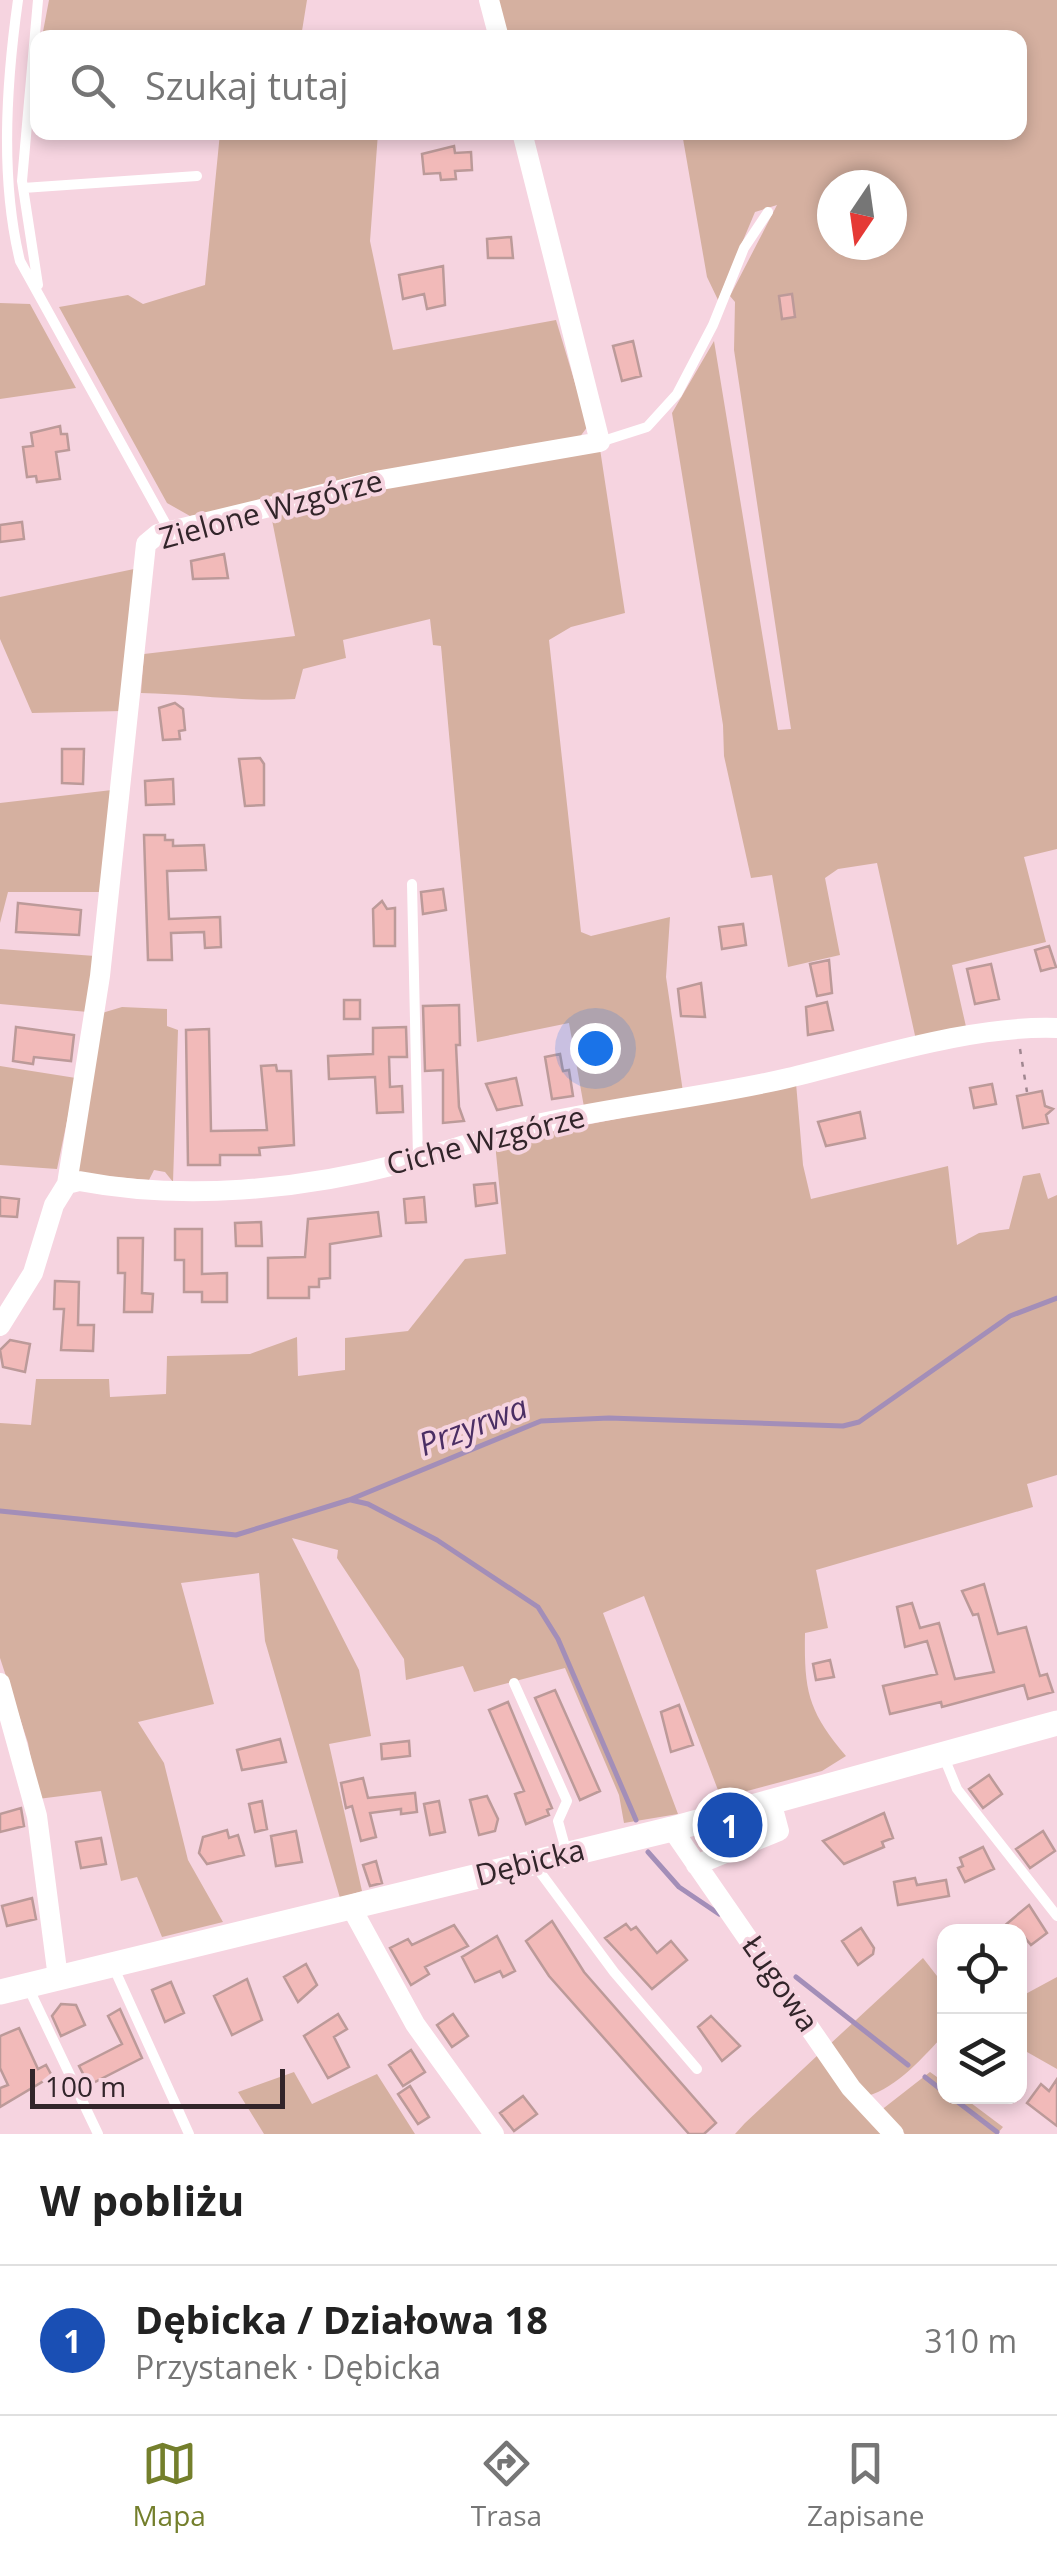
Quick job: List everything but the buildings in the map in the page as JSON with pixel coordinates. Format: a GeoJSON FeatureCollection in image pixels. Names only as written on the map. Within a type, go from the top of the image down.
{"type":"FeatureCollection","features":[{"type":"Feature","properties":{"kind":"street"},"geometry":{"type":"LineString","coordinates":[[489,0],[497,30]]}},
{"type":"Feature","properties":{"kind":"street"},"geometry":{"type":"LineString","coordinates":[[524,140],[600,442]]}},
{"type":"Feature","properties":{"kind":"street","name":"Zielone Wzgórze"},"geometry":{"type":"LineString","coordinates":[[66,1184],[100,976],[144,554],[151,538],[381,480],[600,442]]}},
{"type":"Feature","properties":{"kind":"street","name":"Ciche Wzgórze"},"geometry":{"type":"LineString","coordinates":[[66,1184],[79,1181],[214,1190],[322,1180],[418,1159],[483,1137],[570,1117],[699,1096],[966,1039],[1057,1028]]}},
{"type":"Feature","properties":{"kind":"street"},"geometry":{"type":"LineString","coordinates":[[0,1326],[33,1273],[54,1205],[66,1184]]}},
{"type":"Feature","properties":{"kind":"street"},"geometry":{"type":"LineString","coordinates":[[0,1683],[37,1816],[58,1978]]}},
{"type":"Feature","properties":{"kind":"street","name":"Dębicka"},"geometry":{"type":"LineString","coordinates":[[0,1992],[672,1829],[1057,1723]]}},
{"type":"Feature","properties":{"kind":"street"},"geometry":{"type":"LineString","coordinates":[[696,1865],[779,1831],[771,1802]]}},
{"type":"Feature","properties":{"kind":"street","name":"Ługowa"},"geometry":{"type":"LineString","coordinates":[[672,1829],[851,2088],[894,2134]]}},
{"type":"Feature","properties":{"kind":"street"},"geometry":{"type":"LineString","coordinates":[[351,1907],[415,2024],[494,2134]]}},
{"type":"Feature","properties":{"kind":"lane"},"geometry":{"type":"LineString","coordinates":[[18,0],[4,170],[9,229],[20,262],[169,531]]}},
{"type":"Feature","properties":{"kind":"lane"},"geometry":{"type":"LineString","coordinates":[[35,30],[38,0]]}},
{"type":"Feature","properties":{"kind":"lane"},"geometry":{"type":"LineString","coordinates":[[30,73],[22,188],[41,296]]}},
{"type":"Feature","properties":{"kind":"lane"},"geometry":{"type":"LineString","coordinates":[[22,188],[197,176]]}},
{"type":"Feature","properties":{"kind":"lane"},"geometry":{"type":"LineString","coordinates":[[600,442],[647,427],[677,394],[713,325],[744,248],[768,212]]}},
{"type":"Feature","properties":{"kind":"lane"},"geometry":{"type":"LineString","coordinates":[[412,884],[418,1159]]}},
{"type":"Feature","properties":{"kind":"lane"},"geometry":{"type":"LineString","coordinates":[[514,1683],[567,1802],[558,1820],[568,1854]]}},
{"type":"Feature","properties":{"kind":"lane"},"geometry":{"type":"LineString","coordinates":[[943,1754],[957,1789],[1057,1916]]}},
{"type":"Feature","properties":{"kind":"lane"},"geometry":{"type":"LineString","coordinates":[[534,1863],[614,1972],[697,2069]]}},
{"type":"Feature","properties":{"kind":"lane"},"geometry":{"type":"LineString","coordinates":[[112,1965],[189,2134]]}},
{"type":"Feature","properties":{"kind":"lane"},"geometry":{"type":"LineString","coordinates":[[28,1986],[98,2134]]}},
{"type":"Feature","properties":{"kind":"path"},"geometry":{"type":"LineString","coordinates":[[1020,1049],[1027,1092]]}},
{"type":"Feature","properties":{"kind":"shaded area"},"geometry":{"type":"Polygon","coordinates":[[[49,0],[307,0],[302,30],[43,30],[49,0]]]}},
{"type":"Feature","properties":{"kind":"shaded area"},"geometry":{"type":"Polygon","coordinates":[[[497,0],[1057,0],[1057,849],[1024,857],[1046,942],[952,965],[967,1031],[916,1040],[877,863],[838,869],[825,878],[840,955],[788,967],[772,875],[751,878],[724,756],[723,725],[672,413],[714,341],[778,730],[791,729],[734,350],[735,302],[730,296],[777,205],[755,212],[718,300],[707,277],[683,140],[1027,140],[1027,30],[503,30],[497,0]]]}},
{"type":"Feature","properties":{"kind":"shaded area"},"geometry":{"type":"Polygon","coordinates":[[[219,140],[377,140],[370,241],[393,350],[556,320],[588,426],[579,438],[190,516],[167,503],[59,307],[128,295],[143,304],[205,285],[219,140]]]}},
{"type":"Feature","properties":{"kind":"shaded area"},"geometry":{"type":"Polygon","coordinates":[[[0,303],[30,304],[76,388],[0,399],[0,303]]]}},
{"type":"Feature","properties":{"kind":"shaded area"},"geometry":{"type":"Polygon","coordinates":[[[600,449],[625,613],[571,627],[549,640],[581,932],[591,936],[670,917],[666,977],[683,1092],[584,1107],[569,1023],[477,1042],[441,646],[433,645],[430,619],[343,640],[346,658],[303,669],[295,699],[141,693],[144,654],[295,636],[271,515],[403,482],[600,449]]]}},
{"type":"Feature","properties":{"kind":"shaded area"},"geometry":{"type":"Polygon","coordinates":[[[134,569],[123,711],[32,713],[0,639],[0,597],[134,569]]]}},
{"type":"Feature","properties":{"kind":"shaded area"},"geometry":{"type":"Polygon","coordinates":[[[112,790],[100,892],[8,892],[0,923],[0,803],[112,790]]]}},
{"type":"Feature","properties":{"kind":"shaded area"},"geometry":{"type":"Polygon","coordinates":[[[0,949],[95,956],[88,1012],[0,1004],[0,949]]]}},
{"type":"Feature","properties":{"kind":"shaded area"},"geometry":{"type":"Polygon","coordinates":[[[122,1007],[167,1009],[167,1026],[178,1030],[173,1182],[165,1172],[154,1170],[149,1180],[81,1174],[73,1165],[102,1013],[122,1007]]]}},
{"type":"Feature","properties":{"kind":"shaded area"},"geometry":{"type":"Polygon","coordinates":[[[0,1066],[76,1078],[57,1169],[0,1165],[0,1066]]]}},
{"type":"Feature","properties":{"kind":"shaded area"},"geometry":{"type":"Polygon","coordinates":[[[796,1083],[803,1165],[811,1199],[948,1166],[957,1245],[979,1233],[1009,1229],[1023,1176],[1040,1173],[1048,1199],[1057,1195],[1057,1475],[1027,1484],[1033,1507],[816,1570],[828,1628],[805,1633],[808,1686],[823,1726],[846,1756],[822,1771],[721,1798],[644,1596],[603,1613],[678,1814],[624,1823],[619,1795],[565,1668],[474,1692],[463,1666],[406,1680],[404,1659],[337,1558],[338,1550],[292,1538],[359,1670],[371,1736],[329,1744],[362,1891],[340,1898],[265,1641],[259,1573],[181,1583],[214,1704],[138,1722],[164,1763],[188,1860],[223,1922],[162,1937],[137,1877],[121,1881],[101,1791],[38,1799],[28,1743],[0,1658],[0,1423],[31,1425],[36,1379],[109,1379],[110,1397],[166,1394],[167,1356],[250,1354],[297,1337],[298,1376],[345,1370],[345,1338],[408,1331],[465,1259],[506,1254],[495,1143],[796,1083]]]}},
{"type":"Feature","properties":{"kind":"shaded area"},"geometry":{"type":"Polygon","coordinates":[[[923,1958],[937,1976],[937,2042],[899,2079],[867,2096],[829,2045],[923,1958]]]}},
{"type":"Feature","properties":{"kind":"shaded area"},"geometry":{"type":"Polygon","coordinates":[[[1057,1977],[1057,2069],[1027,2052],[1027,1993],[1057,1977]]]}},
{"type":"Feature","properties":{"kind":"shaded area"},"geometry":{"type":"Polygon","coordinates":[[[819,2054],[886,2134],[735,2134],[745,2123],[819,2054]]]}},
{"type":"Feature","properties":{"kind":"shaded area"},"geometry":{"type":"Polygon","coordinates":[[[294,2072],[312,2104],[377,2074],[415,2134],[264,2134],[238,2092],[294,2072]]]}},
{"type":"Feature","properties":{"kind":"shaded area"},"geometry":{"type":"Polygon","coordinates":[[[930,2072],[937,2077],[937,2104],[972,2104],[1003,2127],[997,2134],[905,2134],[880,2111],[930,2072]]]}},
{"type":"Feature","properties":{"kind":"waterway","name":"Przyrwa"},"geometry":{"type":"LineString","coordinates":[[0,1511],[236,1535],[349,1500],[541,1421],[609,1418],[843,1426],[859,1422],[1010,1316],[1057,1298]]}},
{"type":"Feature","properties":{"kind":"waterway"},"geometry":{"type":"LineString","coordinates":[[351,1500],[368,1504],[437,1540],[538,1607],[558,1639],[636,1820]]}},
{"type":"Feature","properties":{"kind":"waterway"},"geometry":{"type":"LineString","coordinates":[[648,1852],[679,1887],[719,1914]]}},
{"type":"Feature","properties":{"kind":"waterway"},"geometry":{"type":"LineString","coordinates":[[796,1977],[908,2065]]}},
{"type":"Feature","properties":{"kind":"waterway"},"geometry":{"type":"LineString","coordinates":[[925,2077],[937,2086]]}},
{"type":"Feature","properties":{"kind":"waterway"},"geometry":{"type":"LineString","coordinates":[[960,2104],[997,2132]]}},
{"type":"Feature","properties":{"kind":"place","name":"Dębicka / Działowa 18"},"geometry":{"type":"Point","coordinates":[730,1825]}}]}
